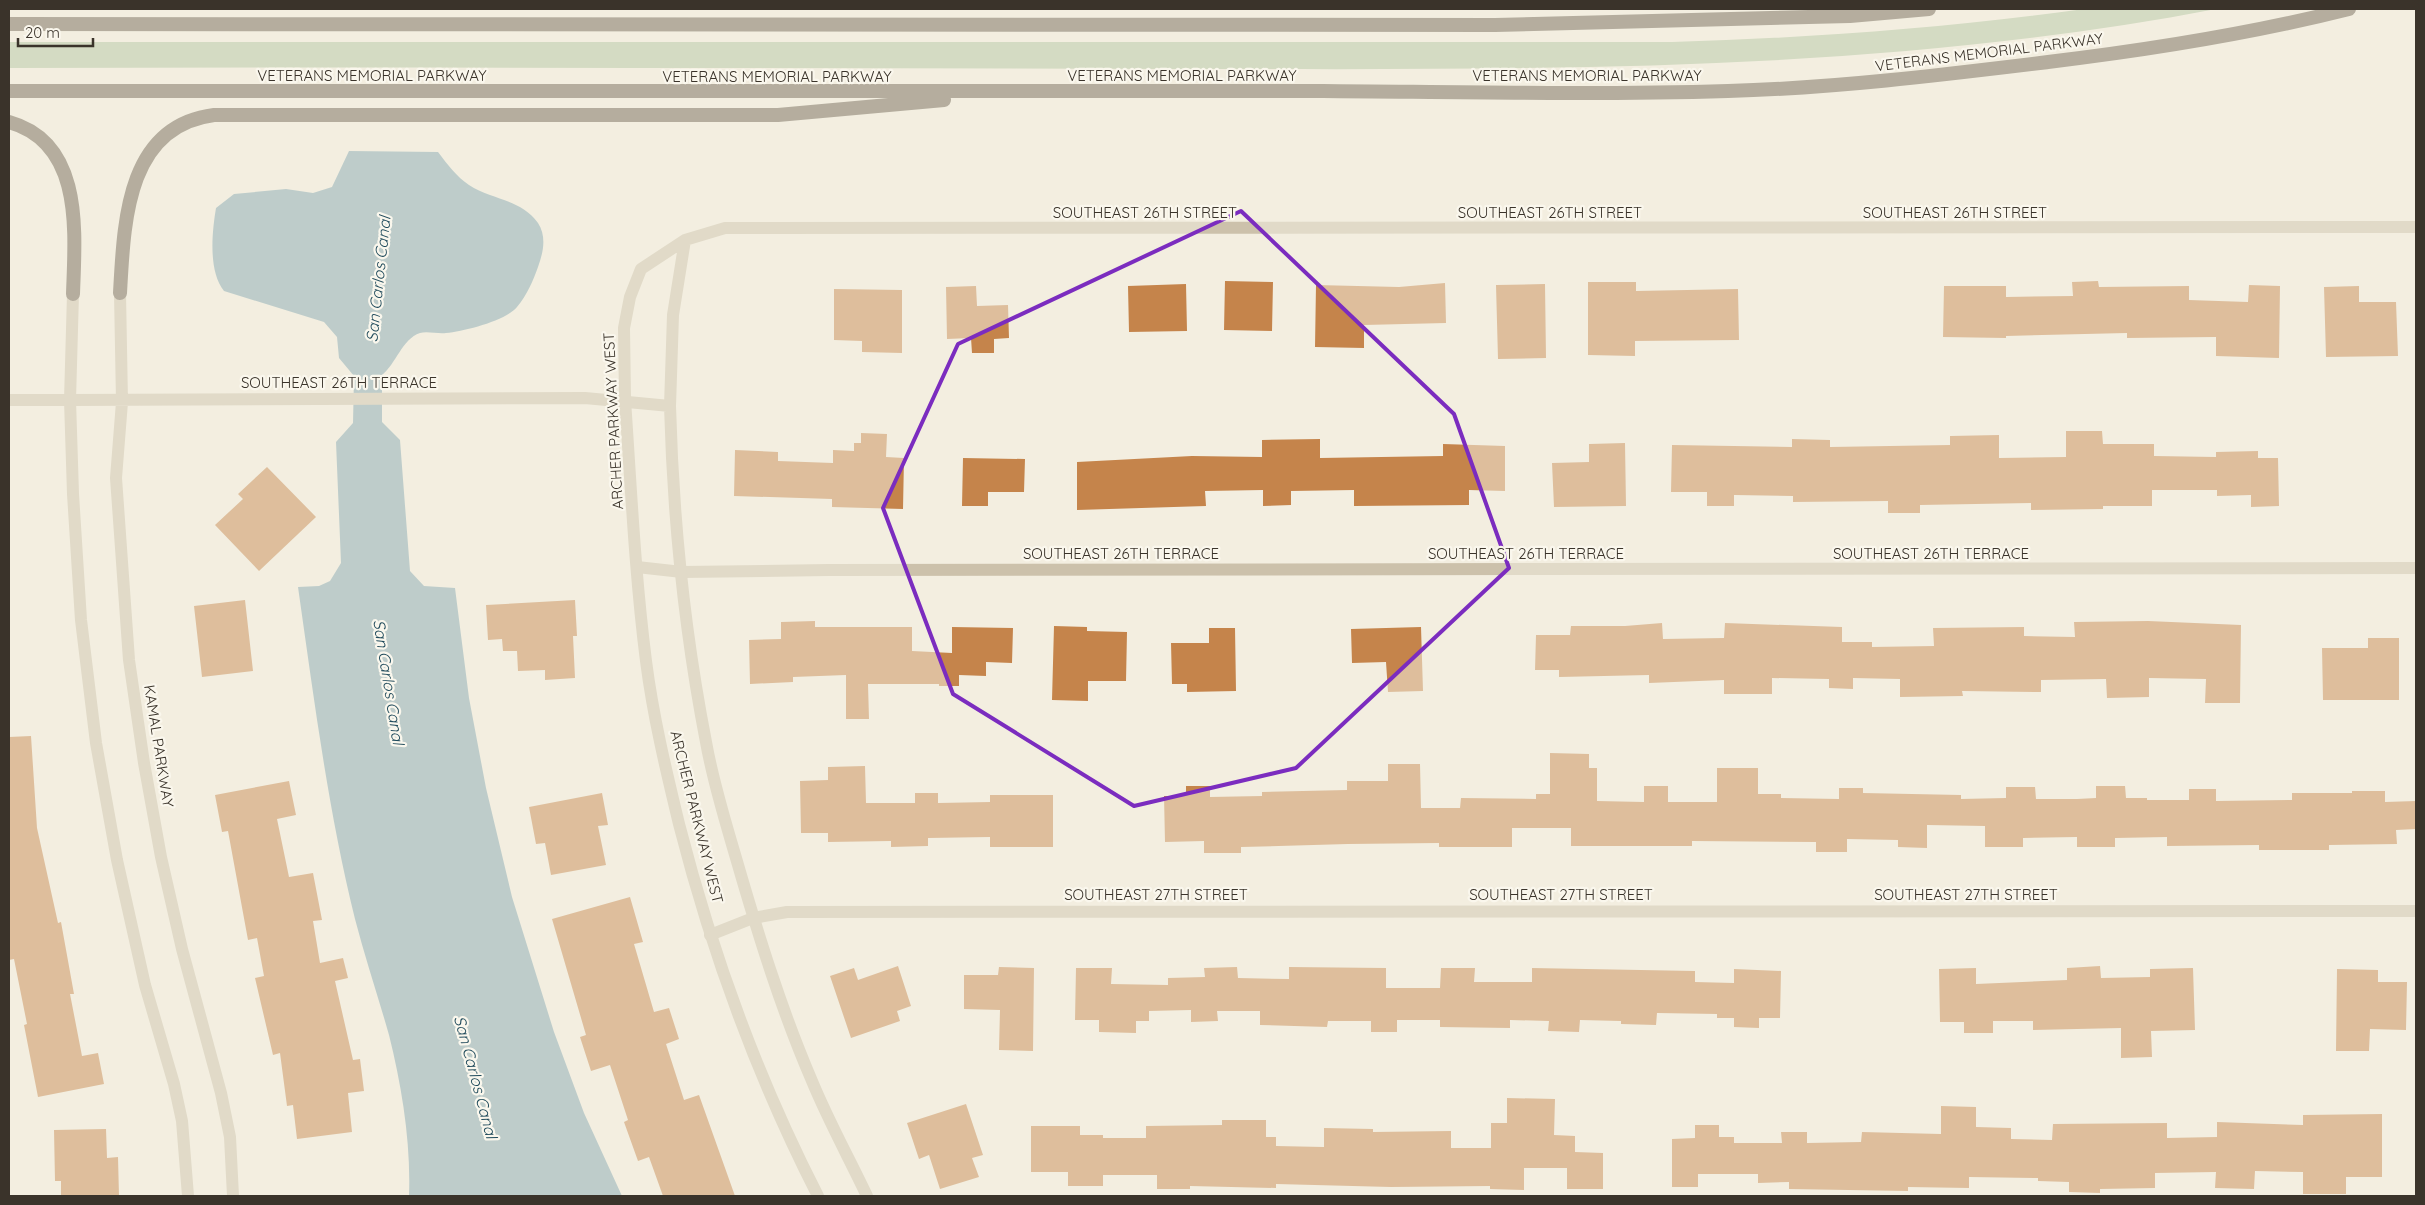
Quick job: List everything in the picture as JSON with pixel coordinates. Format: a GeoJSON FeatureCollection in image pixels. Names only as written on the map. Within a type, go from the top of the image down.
{"type":"FeatureCollection","features":[{"type":"Feature","properties":{"kind":"highway"},"geometry":{"type":"LineString","coordinates":[[9,24],[1495,25],[1821,17],[1929,9]]}},
{"type":"Feature","properties":{"kind":"highway","name":"VETERANS MEMORIAL PARKWAY"},"geometry":{"type":"LineString","coordinates":[[9,91],[1323,91],[1538,93],[1729,91],[1921,78],[2104,55],[2208,39],[2349,9]]}},
{"type":"Feature","properties":{"kind":"highway"},"geometry":{"type":"LineString","coordinates":[[120,293],[126,220],[132,191],[139,171],[153,147],[174,128],[195,117],[214,115],[778,115],[1032,92]]}},
{"type":"Feature","properties":{"kind":"highway"},"geometry":{"type":"LineString","coordinates":[[9,122],[25,126],[50,148],[66,175],[74,206],[73,294]]}},
{"type":"Feature","properties":{"kind":"street","name":"SOUTHEAST 26TH STREET"},"geometry":{"type":"LineString","coordinates":[[685,240],[725,228],[2416,227]]}},
{"type":"Feature","properties":{"kind":"street","name":"ARCHER PARKWAY WEST"},"geometry":{"type":"LineString","coordinates":[[685,240],[641,269],[630,298],[624,328],[625,400],[646,662],[667,775],[695,886],[725,983],[753,1056],[818,1196]]}},
{"type":"Feature","properties":{"kind":"street","name":"ARCHER PARKWAY WEST"},"geometry":{"type":"LineString","coordinates":[[685,240],[673,315],[670,406],[671,447],[682,572],[706,743],[720,802],[753,918],[787,1018],[812,1082],[867,1196]]}},
{"type":"Feature","properties":{"kind":"street","name":"KAMAL PARKWAY"},"geometry":{"type":"LineString","coordinates":[[120,293],[122,402],[116,478],[120,556],[129,660],[144,763],[161,857],[182,949],[221,1093],[230,1137],[233,1196]]}},
{"type":"Feature","properties":{"kind":"street"},"geometry":{"type":"LineString","coordinates":[[73,294],[70,400],[72,494],[81,611],[96,743],[117,860],[145,985],[174,1084],[182,1121],[187,1159],[188,1196]]}},
{"type":"Feature","properties":{"kind":"street","name":"SOUTHEAST 26TH TERRACE"},"geometry":{"type":"LineString","coordinates":[[9,400],[122,402],[382,398],[586,398],[625,400],[670,406]]}},
{"type":"Feature","properties":{"kind":"street","name":"SOUTHEAST 26TH TERRACE"},"geometry":{"type":"LineString","coordinates":[[637,567],[682,572],[829,570],[2416,568]]}},
{"type":"Feature","properties":{"kind":"street","name":"SOUTHEAST 27TH STREET"},"geometry":{"type":"LineString","coordinates":[[710,935],[753,918],[787,912],[2416,911]]}},
{"type":"Feature","properties":{"kind":"highlighted area"},"geometry":{"type":"Polygon","coordinates":[[[1241,211],[1454,414],[1509,568],[1296,768],[1134,806],[953,694],[883,508],[958,344],[1241,211]]]}},
{"type":"Feature","properties":{"kind":"green space"},"geometry":{"type":"Polygon","coordinates":[[[2084,9],[2216,9],[2087,31],[1958,46],[1828,57],[1697,64],[1436,69],[9,68],[9,42],[1672,42],[1878,31],[1981,22],[2084,9]]]}},
{"type":"Feature","properties":{"kind":"water","name":"San Carlos Canal"},"geometry":{"type":"Polygon","coordinates":[[[349,151],[438,152],[464,182],[487,194],[515,204],[531,215],[541,228],[543,251],[540,262],[524,298],[517,307],[504,317],[494,321],[446,333],[420,333],[408,341],[382,375],[382,422],[400,440],[410,571],[424,586],[455,588],[469,698],[486,788],[512,897],[554,1032],[584,1113],[622,1196],[409,1196],[409,1156],[402,1095],[389,1035],[363,948],[345,878],[322,754],[298,587],[319,586],[330,581],[341,563],[336,442],[353,423],[354,376],[339,358],[337,337],[324,322],[224,291],[215,273],[212,251],[216,208],[234,194],[286,189],[313,193],[332,187],[349,151]]]}},
{"type":"Feature","properties":{"kind":"building"},"geometry":{"type":"Polygon","coordinates":[[[1225,281],[1273,282],[1272,331],[1224,330],[1225,281]]]}},
{"type":"Feature","properties":{"kind":"building"},"geometry":{"type":"Polygon","coordinates":[[[2098,281],[2099,287],[2189,286],[2189,300],[2248,302],[2249,285],[2280,286],[2279,358],[2216,356],[2216,337],[2127,338],[2127,333],[2006,336],[2006,338],[1943,337],[1944,286],[2006,286],[2006,297],[2073,296],[2072,282],[2098,281]]]}},
{"type":"Feature","properties":{"kind":"building"},"geometry":{"type":"Polygon","coordinates":[[[1588,282],[1636,282],[1636,291],[1738,289],[1739,340],[1635,341],[1635,356],[1588,355],[1588,282]]]}},
{"type":"Feature","properties":{"kind":"building"},"geometry":{"type":"Polygon","coordinates":[[[1445,283],[1446,323],[1364,325],[1364,348],[1315,347],[1316,285],[1399,287],[1445,283]]]}},
{"type":"Feature","properties":{"kind":"building"},"geometry":{"type":"Polygon","coordinates":[[[1186,284],[1187,331],[1129,332],[1128,286],[1186,284]]]}},
{"type":"Feature","properties":{"kind":"building"},"geometry":{"type":"Polygon","coordinates":[[[1545,284],[1546,358],[1498,359],[1496,285],[1545,284]]]}},
{"type":"Feature","properties":{"kind":"building"},"geometry":{"type":"Polygon","coordinates":[[[976,286],[977,306],[1008,305],[1009,338],[994,339],[994,353],[972,353],[971,338],[947,339],[946,287],[976,286]]]}},
{"type":"Feature","properties":{"kind":"building"},"geometry":{"type":"Polygon","coordinates":[[[2359,286],[2359,302],[2396,302],[2398,356],[2326,357],[2324,287],[2359,286]]]}},
{"type":"Feature","properties":{"kind":"building"},"geometry":{"type":"Polygon","coordinates":[[[834,289],[902,290],[902,353],[862,352],[862,341],[834,340],[834,289]]]}},
{"type":"Feature","properties":{"kind":"building"},"geometry":{"type":"Polygon","coordinates":[[[2066,431],[2102,431],[2103,444],[2154,444],[2154,456],[2216,457],[2216,452],[2258,451],[2258,458],[2278,458],[2279,506],[2251,507],[2251,495],[2217,496],[2217,490],[2152,490],[2152,506],[2103,506],[2103,509],[2031,510],[2031,503],[1920,505],[1920,513],[1888,513],[1888,501],[1793,502],[1793,496],[1734,495],[1734,506],[1707,506],[1707,492],[1671,492],[1672,445],[1792,447],[1792,439],[1830,440],[1830,447],[1950,445],[1950,436],[1999,435],[1999,458],[2066,457],[2066,431]]]}},
{"type":"Feature","properties":{"kind":"building"},"geometry":{"type":"Polygon","coordinates":[[[861,433],[887,434],[886,457],[904,458],[903,509],[832,507],[832,499],[734,496],[735,450],[778,452],[778,461],[833,463],[833,450],[854,451],[854,443],[861,443],[861,433]]]}},
{"type":"Feature","properties":{"kind":"building"},"geometry":{"type":"Polygon","coordinates":[[[1320,439],[1320,458],[1443,456],[1443,444],[1505,446],[1505,491],[1469,490],[1469,505],[1354,506],[1354,490],[1291,491],[1291,505],[1263,506],[1263,490],[1205,491],[1206,506],[1077,510],[1077,462],[1192,456],[1262,457],[1262,440],[1320,439]]]}},
{"type":"Feature","properties":{"kind":"building"},"geometry":{"type":"Polygon","coordinates":[[[1625,443],[1626,506],[1554,507],[1552,463],[1589,462],[1589,444],[1625,443]]]}},
{"type":"Feature","properties":{"kind":"building"},"geometry":{"type":"Polygon","coordinates":[[[963,458],[1025,459],[1024,492],[988,492],[988,506],[962,506],[963,458]]]}},
{"type":"Feature","properties":{"kind":"building"},"geometry":{"type":"Polygon","coordinates":[[[267,467],[316,517],[259,571],[215,525],[243,499],[238,494],[267,467]]]}},
{"type":"Feature","properties":{"kind":"building"},"geometry":{"type":"Polygon","coordinates":[[[245,600],[253,671],[202,677],[194,606],[245,600]]]}},
{"type":"Feature","properties":{"kind":"building"},"geometry":{"type":"Polygon","coordinates":[[[575,600],[577,636],[573,636],[575,678],[545,680],[545,670],[518,671],[517,651],[503,651],[502,639],[488,640],[486,605],[575,600]]]}},
{"type":"Feature","properties":{"kind":"building"},"geometry":{"type":"Polygon","coordinates":[[[815,621],[815,627],[912,627],[912,651],[952,653],[952,627],[1013,628],[1012,663],[986,662],[986,676],[959,675],[959,686],[939,686],[939,684],[868,684],[869,719],[846,719],[846,675],[793,677],[793,682],[750,684],[749,640],[781,639],[781,622],[815,621]]]}},
{"type":"Feature","properties":{"kind":"building"},"geometry":{"type":"Polygon","coordinates":[[[2148,621],[2241,625],[2240,703],[2205,703],[2206,679],[2149,678],[2149,697],[2107,698],[2106,679],[2041,680],[2041,692],[1962,691],[1963,696],[1900,697],[1900,679],[1853,678],[1853,689],[1829,688],[1829,679],[1772,678],[1772,694],[1724,694],[1724,680],[1649,683],[1649,675],[1559,677],[1559,670],[1535,670],[1536,635],[1570,635],[1571,626],[1625,626],[1662,623],[1663,639],[1724,638],[1725,623],[1842,627],[1842,642],[1872,642],[1872,647],[1934,646],[1933,628],[2024,627],[2024,636],[2075,637],[2074,622],[2148,621]]]}},
{"type":"Feature","properties":{"kind":"building"},"geometry":{"type":"Polygon","coordinates":[[[1054,626],[1087,627],[1087,631],[1127,632],[1126,681],[1088,681],[1088,701],[1052,700],[1054,626]]]}},
{"type":"Feature","properties":{"kind":"building"},"geometry":{"type":"Polygon","coordinates":[[[1421,627],[1423,691],[1388,692],[1386,662],[1352,663],[1351,629],[1421,627]]]}},
{"type":"Feature","properties":{"kind":"building"},"geometry":{"type":"Polygon","coordinates":[[[1209,628],[1235,628],[1236,691],[1187,692],[1187,684],[1172,684],[1171,643],[1209,643],[1209,628]]]}},
{"type":"Feature","properties":{"kind":"building"},"geometry":{"type":"Polygon","coordinates":[[[2368,638],[2399,638],[2399,700],[2323,700],[2322,648],[2368,648],[2368,638]]]}},
{"type":"Feature","properties":{"kind":"building"},"geometry":{"type":"Polygon","coordinates":[[[31,736],[37,828],[58,923],[61,922],[74,994],[70,994],[82,1056],[98,1053],[104,1084],[38,1097],[24,1025],[27,1024],[14,959],[9,960],[9,737],[31,736]]]}},
{"type":"Feature","properties":{"kind":"building"},"geometry":{"type":"Polygon","coordinates":[[[1550,753],[1589,754],[1589,768],[1597,768],[1597,801],[1644,802],[1644,786],[1668,786],[1668,802],[1717,802],[1717,768],[1758,768],[1758,794],[1781,794],[1781,798],[1839,799],[1839,788],[1863,788],[1863,793],[1961,795],[1961,799],[2006,798],[2006,787],[2035,787],[2036,799],[2077,799],[2096,798],[2096,786],[2125,786],[2126,798],[2147,798],[2147,800],[2189,800],[2189,789],[2216,789],[2216,801],[2292,800],[2292,793],[2385,791],[2385,802],[2416,801],[2416,829],[2396,830],[2397,844],[2329,845],[2329,850],[2259,850],[2259,845],[2167,846],[2167,837],[2115,838],[2115,847],[2077,847],[2077,837],[2023,838],[2023,847],[1985,847],[1985,826],[1927,825],[1927,848],[1898,847],[1898,840],[1847,839],[1847,852],[1816,852],[1816,842],[1692,841],[1692,846],[1571,846],[1571,828],[1512,828],[1512,847],[1439,847],[1439,843],[1348,844],[1241,847],[1241,853],[1204,853],[1204,841],[1165,842],[1164,796],[1186,796],[1186,786],[1210,786],[1210,797],[1262,796],[1262,792],[1347,790],[1347,781],[1388,781],[1388,764],[1420,764],[1421,808],[1460,808],[1461,798],[1536,799],[1536,794],[1550,794],[1550,753]]]}},
{"type":"Feature","properties":{"kind":"building"},"geometry":{"type":"Polygon","coordinates":[[[865,766],[866,803],[915,803],[915,793],[938,793],[938,803],[990,802],[990,795],[1053,795],[1053,847],[990,847],[990,837],[928,838],[928,846],[891,847],[891,841],[828,842],[828,833],[801,833],[800,781],[828,780],[828,767],[865,766]]]}},
{"type":"Feature","properties":{"kind":"building"},"geometry":{"type":"Polygon","coordinates":[[[289,781],[296,815],[277,819],[289,877],[313,873],[322,920],[313,921],[320,963],[343,958],[348,978],[335,981],[353,1060],[360,1059],[364,1091],[348,1093],[352,1132],[297,1139],[293,1105],[287,1106],[280,1053],[273,1055],[255,978],[264,976],[257,938],[248,940],[228,831],[222,832],[215,795],[289,781]]]}},
{"type":"Feature","properties":{"kind":"building"},"geometry":{"type":"Polygon","coordinates":[[[602,793],[608,825],[598,826],[606,865],[551,875],[545,843],[536,844],[529,807],[602,793]]]}},
{"type":"Feature","properties":{"kind":"building"},"geometry":{"type":"Polygon","coordinates":[[[630,897],[643,942],[634,944],[654,1012],[669,1008],[679,1039],[666,1044],[684,1100],[699,1095],[735,1196],[663,1196],[649,1157],[638,1161],[624,1122],[628,1120],[610,1065],[591,1071],[580,1037],[586,1035],[552,919],[630,897]]]}},
{"type":"Feature","properties":{"kind":"building"},"geometry":{"type":"Polygon","coordinates":[[[898,966],[911,1006],[897,1011],[900,1021],[851,1038],[830,976],[854,968],[858,980],[898,966]]]}},
{"type":"Feature","properties":{"kind":"building"},"geometry":{"type":"Polygon","coordinates":[[[2100,966],[2101,978],[2150,977],[2150,969],[2193,968],[2195,1030],[2151,1031],[2152,1057],[2121,1058],[2121,1028],[2033,1030],[2033,1021],[1993,1021],[1993,1033],[1964,1033],[1964,1022],[1940,1022],[1939,969],[1976,968],[1976,984],[2067,980],[2067,968],[2100,966]]]}},
{"type":"Feature","properties":{"kind":"building"},"geometry":{"type":"Polygon","coordinates":[[[999,967],[1034,968],[1033,1051],[999,1050],[1000,1010],[964,1009],[964,975],[998,975],[999,967]]]}},
{"type":"Feature","properties":{"kind":"building"},"geometry":{"type":"Polygon","coordinates":[[[1237,967],[1238,978],[1289,979],[1289,967],[1386,968],[1386,988],[1440,988],[1441,968],[1475,968],[1474,982],[1532,982],[1532,968],[1695,971],[1695,982],[1734,983],[1734,969],[1781,971],[1780,1018],[1759,1018],[1759,1028],[1734,1027],[1734,1018],[1717,1018],[1717,1014],[1657,1013],[1656,1025],[1621,1024],[1621,1021],[1580,1020],[1579,1032],[1548,1031],[1549,1021],[1510,1020],[1510,1028],[1440,1027],[1440,1020],[1397,1020],[1397,1032],[1371,1032],[1371,1021],[1328,1021],[1327,1027],[1260,1025],[1260,1011],[1217,1011],[1218,1021],[1191,1022],[1191,1010],[1149,1011],[1149,1021],[1136,1021],[1136,1033],[1099,1032],[1099,1020],[1075,1020],[1076,968],[1112,968],[1111,984],[1168,985],[1168,978],[1205,977],[1204,968],[1237,967]]]}},
{"type":"Feature","properties":{"kind":"building"},"geometry":{"type":"Polygon","coordinates":[[[2337,969],[2378,970],[2378,982],[2407,982],[2406,1030],[2370,1029],[2369,1051],[2336,1051],[2337,969]]]}},
{"type":"Feature","properties":{"kind":"building"},"geometry":{"type":"Polygon","coordinates":[[[1507,1098],[1555,1099],[1554,1135],[1575,1136],[1575,1152],[1603,1153],[1603,1189],[1567,1189],[1567,1168],[1524,1168],[1524,1190],[1490,1189],[1490,1186],[1391,1187],[1276,1184],[1276,1188],[1190,1186],[1190,1189],[1157,1189],[1157,1175],[1103,1175],[1103,1186],[1068,1186],[1068,1172],[1031,1172],[1031,1126],[1080,1126],[1080,1135],[1103,1135],[1103,1138],[1146,1138],[1146,1126],[1222,1125],[1222,1120],[1266,1120],[1266,1137],[1276,1137],[1276,1146],[1324,1147],[1324,1128],[1373,1129],[1373,1132],[1451,1131],[1451,1148],[1491,1148],[1491,1123],[1507,1123],[1507,1098]]]}},
{"type":"Feature","properties":{"kind":"building"},"geometry":{"type":"Polygon","coordinates":[[[966,1104],[983,1155],[972,1158],[979,1177],[940,1189],[929,1155],[919,1159],[907,1123],[966,1104]]]}},
{"type":"Feature","properties":{"kind":"building"},"geometry":{"type":"Polygon","coordinates":[[[1941,1106],[1976,1107],[1976,1127],[2011,1128],[2011,1139],[2052,1140],[2053,1124],[2167,1123],[2167,1138],[2217,1137],[2217,1122],[2303,1125],[2303,1115],[2382,1114],[2382,1177],[2346,1177],[2346,1194],[2303,1194],[2303,1172],[2255,1171],[2254,1189],[2215,1188],[2216,1172],[2155,1173],[2155,1188],[2100,1189],[2100,1193],[2069,1192],[2069,1182],[2038,1181],[2038,1178],[1969,1177],[1969,1188],[1908,1187],[1908,1191],[1789,1189],[1789,1182],[1758,1183],[1758,1174],[1698,1174],[1698,1187],[1672,1187],[1672,1139],[1695,1138],[1695,1125],[1719,1125],[1719,1137],[1734,1137],[1734,1143],[1782,1143],[1781,1132],[1807,1132],[1807,1143],[1861,1142],[1862,1132],[1941,1134],[1941,1106]]]}},
{"type":"Feature","properties":{"kind":"building"},"geometry":{"type":"Polygon","coordinates":[[[106,1129],[107,1158],[118,1157],[119,1196],[61,1196],[61,1181],[55,1181],[54,1130],[106,1129]]]}}]}
